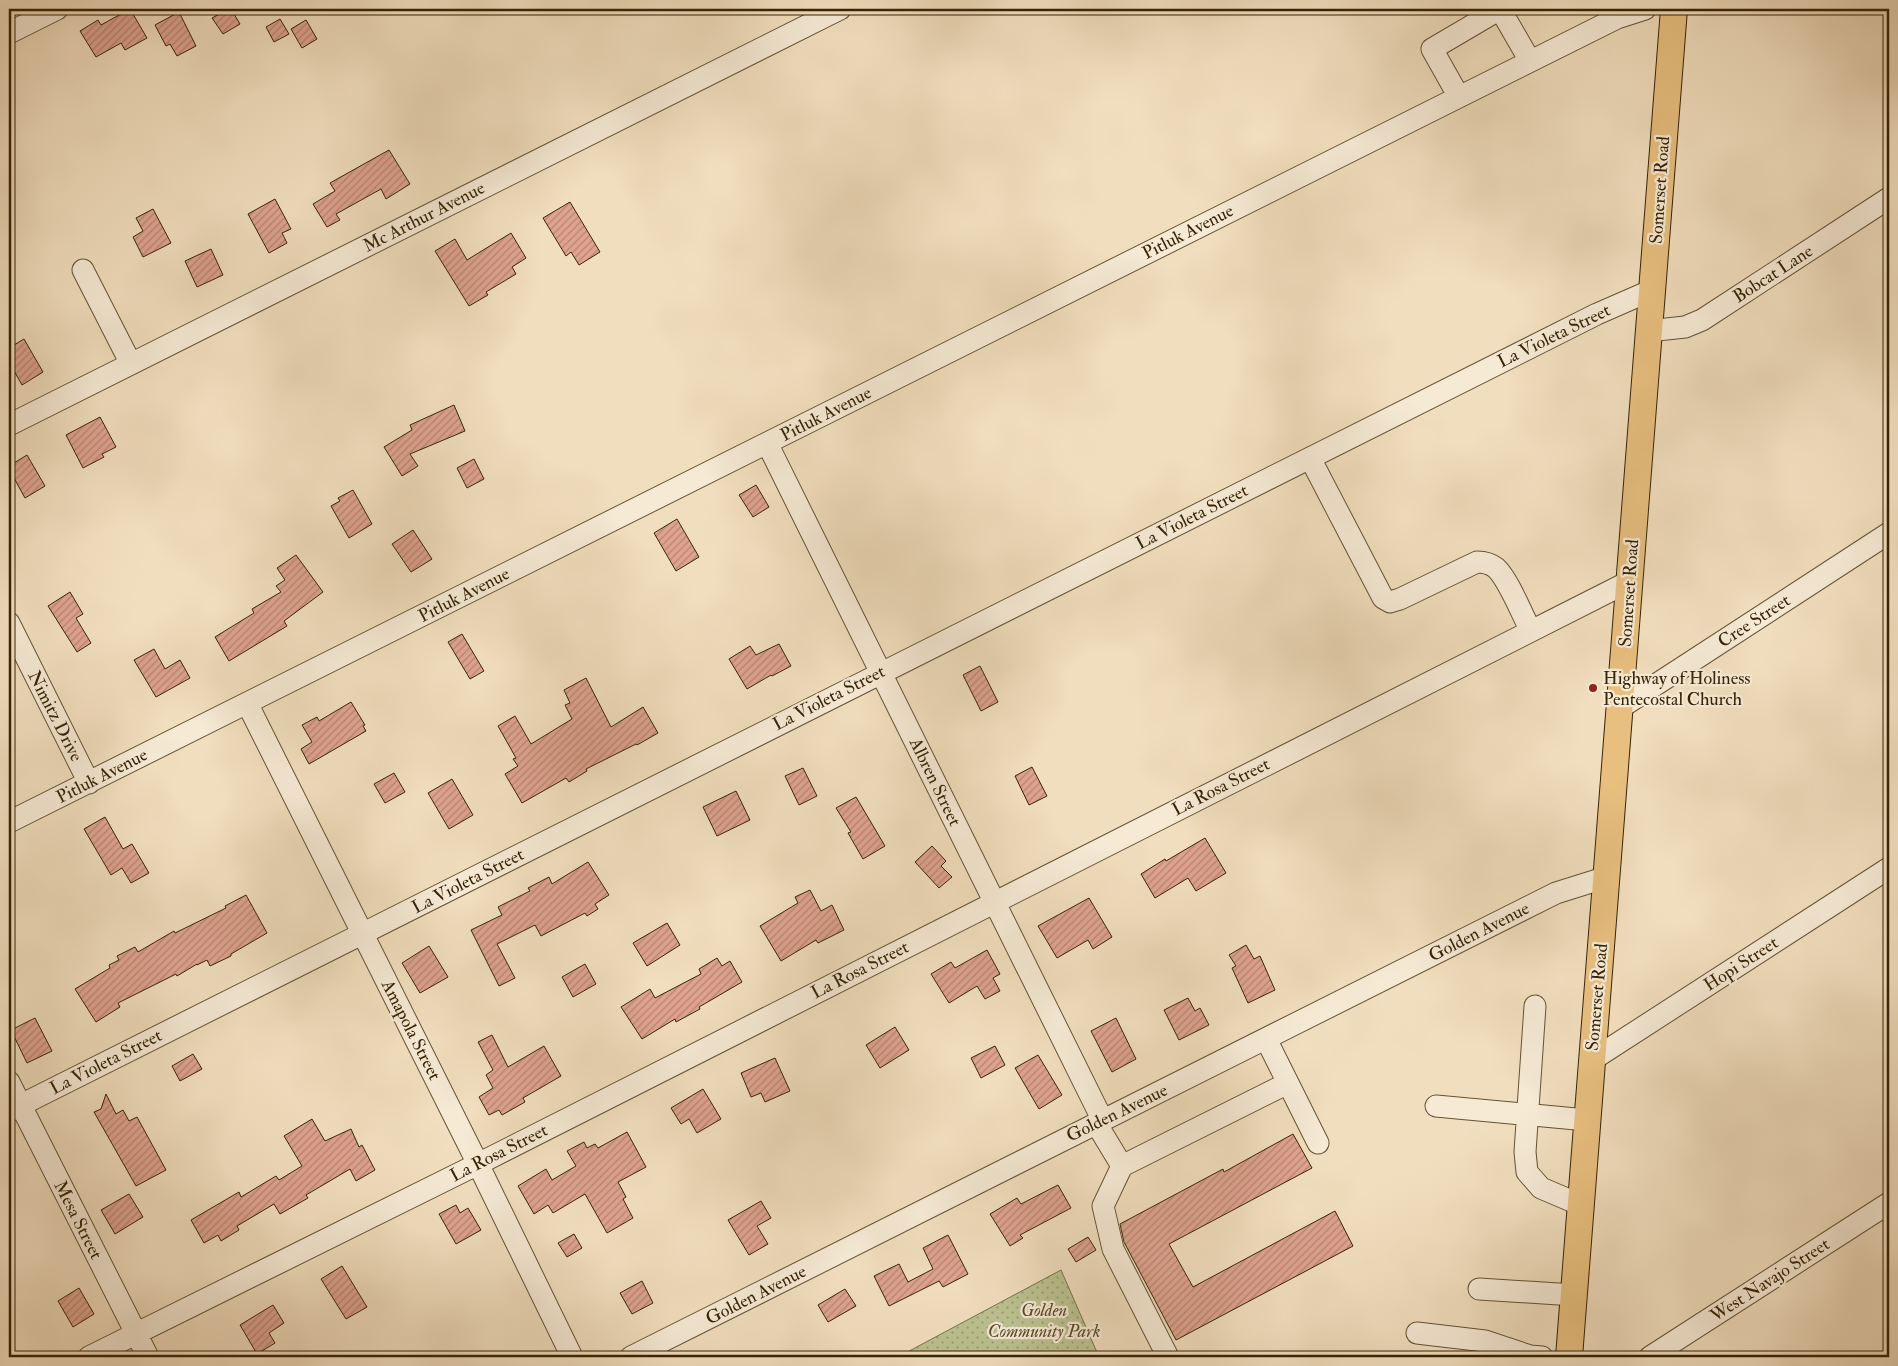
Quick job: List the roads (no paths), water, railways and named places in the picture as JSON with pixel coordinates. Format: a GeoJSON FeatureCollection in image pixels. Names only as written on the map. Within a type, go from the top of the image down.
{"type":"FeatureCollection","features":[{"type":"Feature","properties":{"kind":"main road","name":"Somerset Road"},"geometry":{"type":"LineString","coordinates":[[1569,1357],[1674,9]]}},
{"type":"Feature","properties":{"kind":"street"},"geometry":{"type":"LineString","coordinates":[[9,33],[33,14],[57,9]]}},
{"type":"Feature","properties":{"kind":"street","name":"Mc Arthur Avenue"},"geometry":{"type":"LineString","coordinates":[[9,425],[840,9]]}},
{"type":"Feature","properties":{"kind":"street"},"geometry":{"type":"LineString","coordinates":[[1459,97],[1432,49],[1500,9],[1530,61]]}},
{"type":"Feature","properties":{"kind":"street","name":"Pitluk Avenue"},"geometry":{"type":"LineString","coordinates":[[9,822],[1530,61],[1617,18],[1645,9]]}},
{"type":"Feature","properties":{"kind":"street","name":"Bobcat Lane"},"geometry":{"type":"LineString","coordinates":[[1648,331],[1685,327],[1702,320],[1889,198]]}},
{"type":"Feature","properties":{"kind":"street"},"geometry":{"type":"LineString","coordinates":[[83,270],[131,364]]}},
{"type":"Feature","properties":{"kind":"street","name":"La Violeta Street"},"geometry":{"type":"LineString","coordinates":[[14,1108],[1597,314],[1652,290]]}},
{"type":"Feature","properties":{"kind":"street","name":"Albren Street"},"geometry":{"type":"LineString","coordinates":[[767,443],[1122,1166]]}},
{"type":"Feature","properties":{"kind":"street"},"geometry":{"type":"LineString","coordinates":[[1310,458],[1382,598],[1390,602],[1400,599],[1478,562],[1484,562],[1495,567],[1502,575],[1530,631]]}},
{"type":"Feature","properties":{"kind":"street","name":"Cree Street"},"geometry":{"type":"LineString","coordinates":[[1620,708],[1889,534]]}},
{"type":"Feature","properties":{"kind":"street","name":"La Rosa Street"},"geometry":{"type":"LineString","coordinates":[[89,1357],[478,1164],[1630,581]]}},
{"type":"Feature","properties":{"kind":"street","name":"Nimitz Drive"},"geometry":{"type":"LineString","coordinates":[[9,623],[89,783]]}},
{"type":"Feature","properties":{"kind":"street","name":"Amapola Street"},"geometry":{"type":"LineString","coordinates":[[247,703],[478,1164],[572,1357]]}},
{"type":"Feature","properties":{"kind":"street","name":"Hopi Street"},"geometry":{"type":"LineString","coordinates":[[1592,1060],[1889,868]]}},
{"type":"Feature","properties":{"kind":"street","name":"Golden Avenue"},"geometry":{"type":"LineString","coordinates":[[632,1357],[1556,893],[1607,877]]}},
{"type":"Feature","properties":{"kind":"street"},"geometry":{"type":"LineString","coordinates":[[1535,1006],[1525,1152],[1527,1172],[1541,1188],[1581,1205]]}},
{"type":"Feature","properties":{"kind":"street"},"geometry":{"type":"LineString","coordinates":[[1266,1039],[1318,1143]]}},
{"type":"Feature","properties":{"kind":"street","name":"Mesa Street"},"geometry":{"type":"LineString","coordinates":[[9,1082],[14,1108],[148,1357]]}},
{"type":"Feature","properties":{"kind":"street"},"geometry":{"type":"LineString","coordinates":[[1168,1357],[1113,1249],[1103,1206],[1122,1166],[1288,1083]]}},
{"type":"Feature","properties":{"kind":"street"},"geometry":{"type":"LineString","coordinates":[[1436,1106],[1587,1120]]}},
{"type":"Feature","properties":{"kind":"street","name":"West Navajo Street"},"geometry":{"type":"LineString","coordinates":[[1650,1357],[1889,1203]]}},
{"type":"Feature","properties":{"kind":"street"},"geometry":{"type":"LineString","coordinates":[[1479,1289],[1574,1295]]}},
{"type":"Feature","properties":{"kind":"street"},"geometry":{"type":"LineString","coordinates":[[1417,1333],[1485,1340],[1530,1356],[1542,1357]]}},
{"type":"Feature","properties":{"kind":"place","name":"Highway of Holiness Pentecostal Church"},"geometry":{"type":"Point","coordinates":[1593,688]}},
{"type":"Feature","properties":{"kind":"park label","name":"Golden Community Park"},"geometry":{"type":"Point","coordinates":[1044,1320]}}]}
